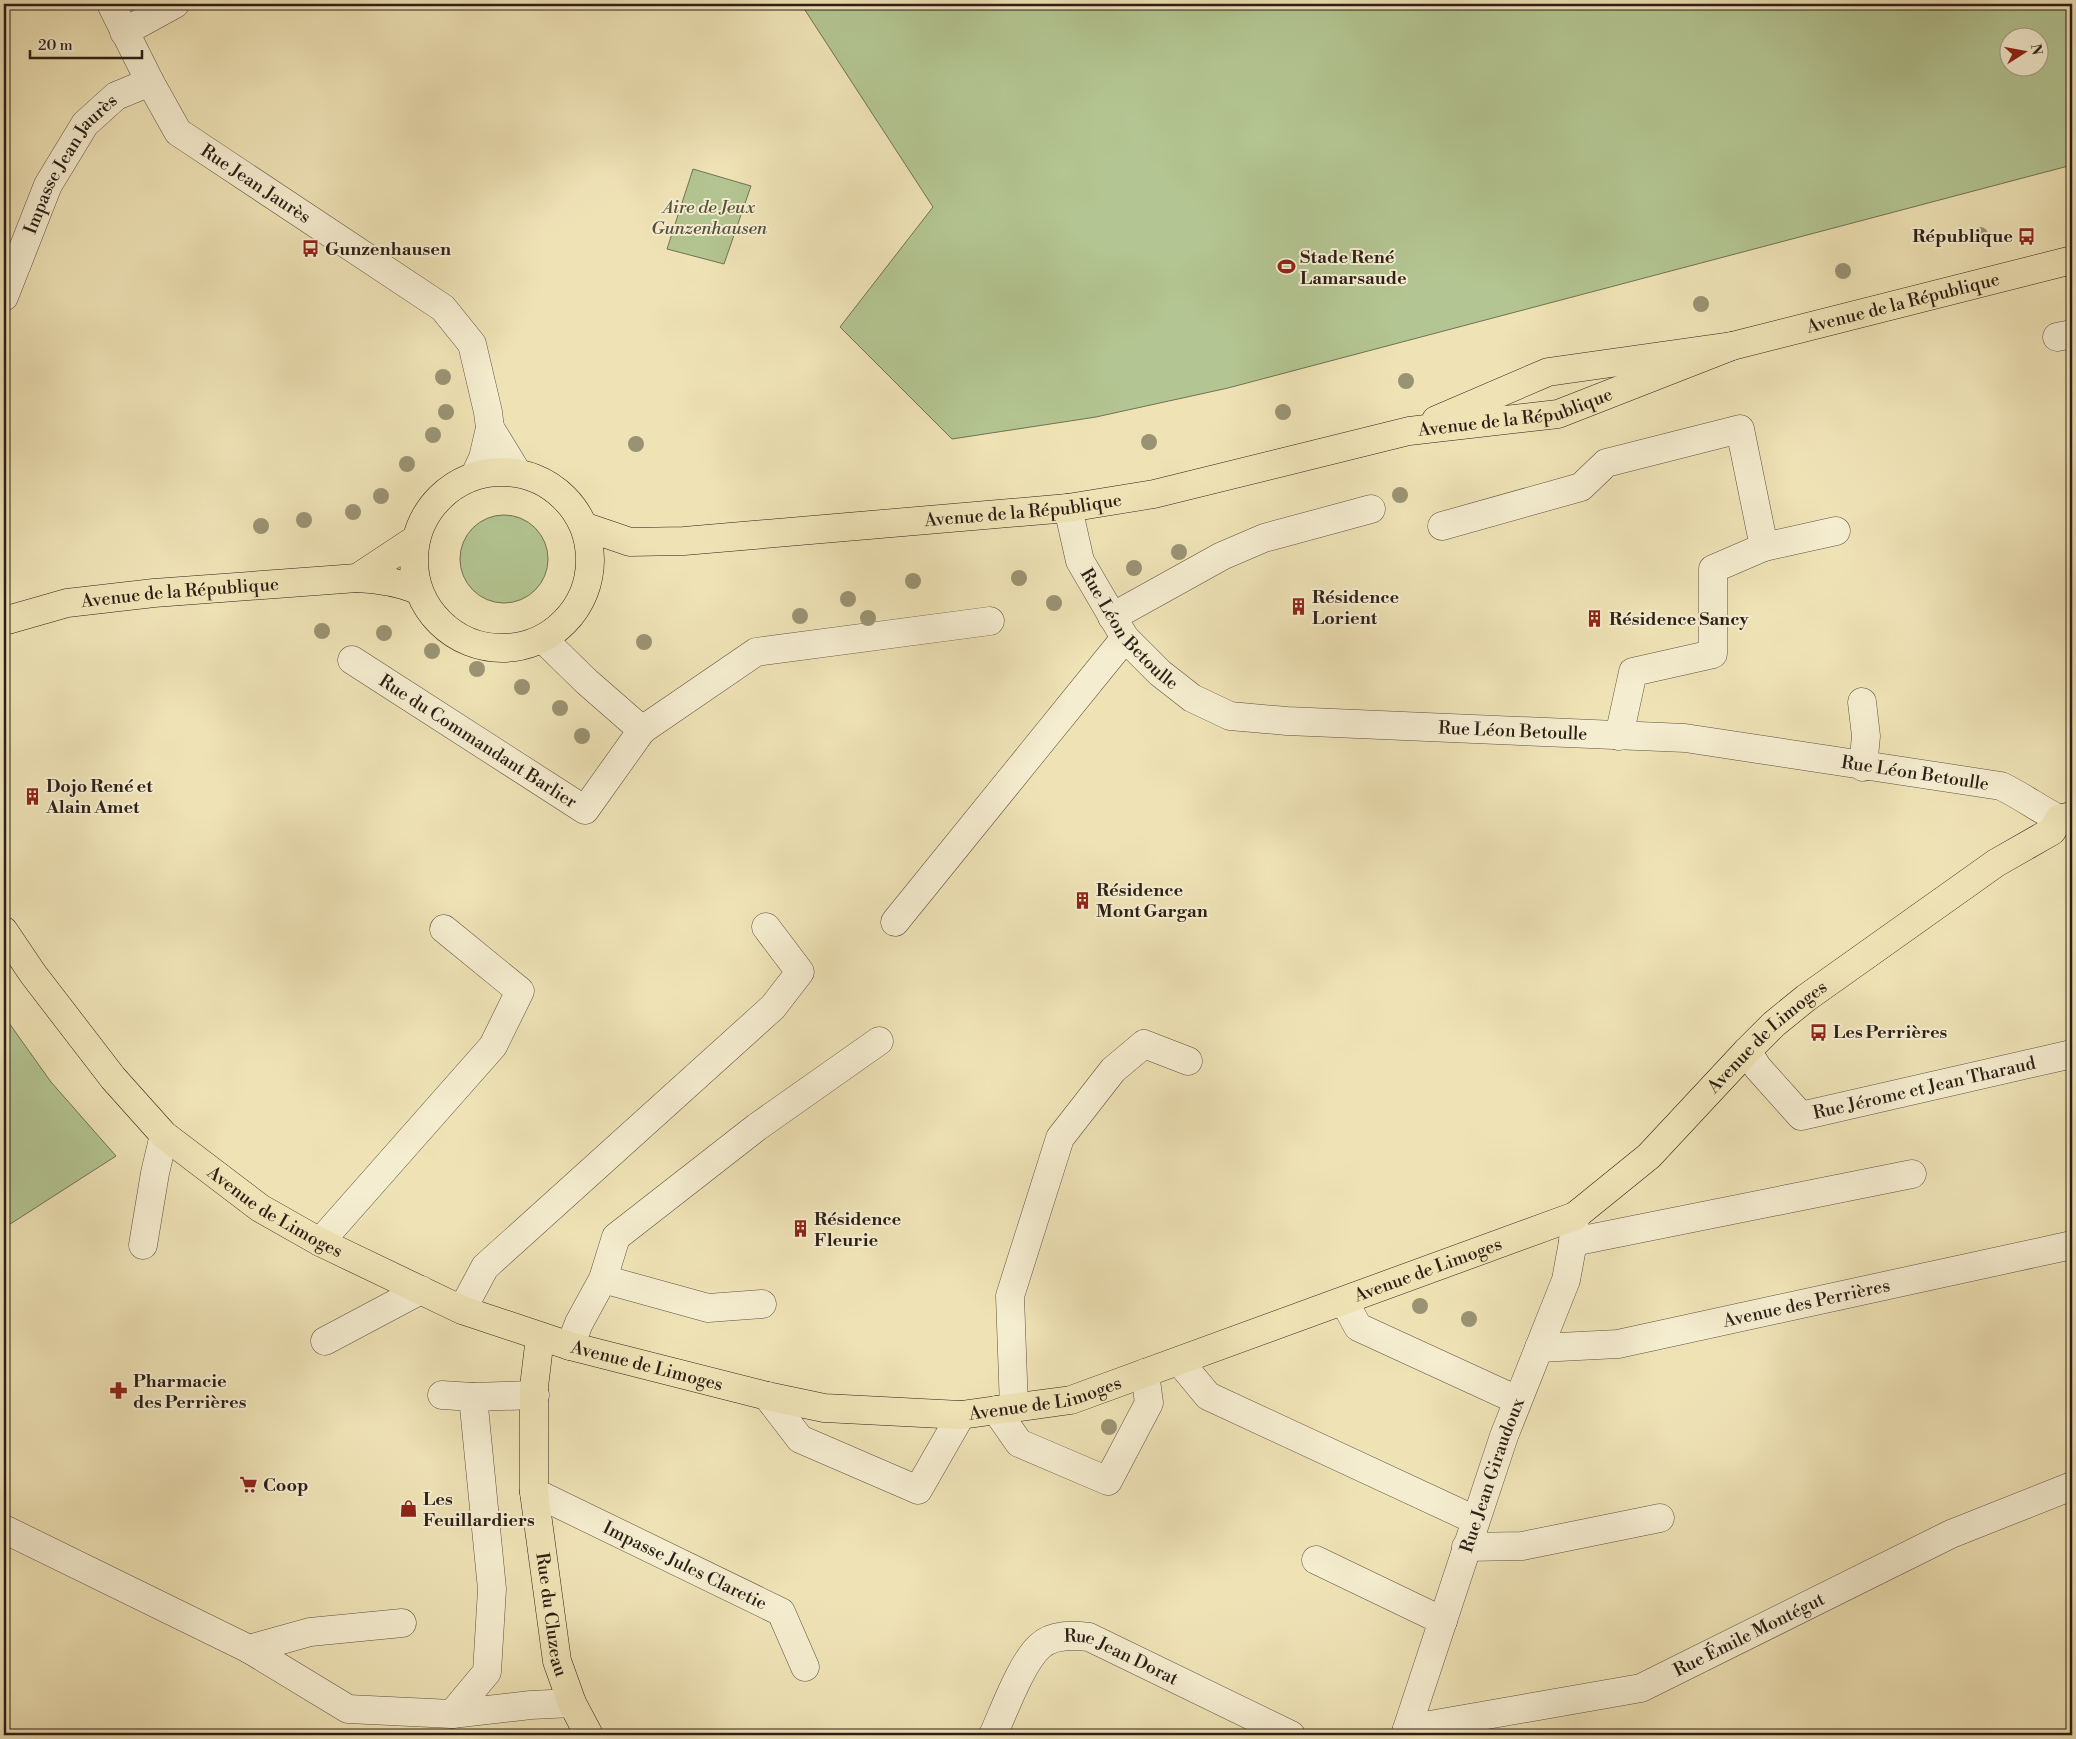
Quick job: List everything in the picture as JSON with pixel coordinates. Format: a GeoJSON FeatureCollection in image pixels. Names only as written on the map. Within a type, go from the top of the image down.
{"type":"FeatureCollection","features":[{"type":"Feature","properties":{"kind":"main road","name":"Avenue de la République"},"geometry":{"type":"LineString","coordinates":[[1409,431],[1548,372],[1732,346],[2072,260]]}},
{"type":"Feature","properties":{"kind":"main road","name":"Avenue de la République"},"geometry":{"type":"LineString","coordinates":[[586,527],[630,542],[684,541],[1068,508],[1154,494],[1409,431],[1558,414],[1732,346]]}},
{"type":"Feature","properties":{"kind":"main road"},"geometry":{"type":"LineString","coordinates":[[495,471],[517,472],[540,480],[560,493],[576,512],[586,527],[590,554],[589,576],[580,601],[565,623],[543,639],[516,648],[487,648],[460,638],[437,621],[418,590],[413,562],[416,539],[428,511],[448,489],[475,475],[495,471]]}},
{"type":"Feature","properties":{"kind":"main road","name":"Avenue de la République"},"geometry":{"type":"LineString","coordinates":[[357,578],[416,539]]}},
{"type":"Feature","properties":{"kind":"main road"},"geometry":{"type":"LineString","coordinates":[[589,576],[630,542]]}},
{"type":"Feature","properties":{"kind":"main road","name":"Avenue de la République"},"geometry":{"type":"LineString","coordinates":[[4,621],[67,603],[154,593],[357,578],[380,579],[418,590]]}},
{"type":"Feature","properties":{"kind":"main road","name":"Avenue de Limoges"},"geometry":{"type":"LineString","coordinates":[[4,931],[33,974],[113,1078],[164,1135],[260,1208],[320,1242],[462,1310],[570,1346],[767,1396],[824,1408],[961,1415],[1071,1400],[1344,1301],[1574,1229],[1649,1156],[1774,1024],[1806,998],[1996,862],[2052,831],[2066,818]]}},
{"type":"Feature","properties":{"kind":"main road","name":"Rue du Cluzeau"},"geometry":{"type":"LineString","coordinates":[[540,1337],[534,1395],[534,1492],[557,1661],[572,1703],[589,1735]]}},
{"type":"Feature","properties":{"kind":"street","name":"Rue Jean Jaurès"},"geometry":{"type":"LineString","coordinates":[[111,4],[150,82],[178,132],[443,308],[472,344],[490,428],[483,458],[475,475]]}},
{"type":"Feature","properties":{"kind":"street"},"geometry":{"type":"LineString","coordinates":[[124,32],[175,4]]}},
{"type":"Feature","properties":{"kind":"street","name":"Impasse Jean Jaurès"},"geometry":{"type":"LineString","coordinates":[[4,297],[48,185],[85,124],[116,96],[150,82]]}},
{"type":"Feature","properties":{"kind":"street","name":"Rue Jean Jaurès"},"geometry":{"type":"LineString","coordinates":[[490,428],[517,472]]}},
{"type":"Feature","properties":{"kind":"street"},"geometry":{"type":"LineString","coordinates":[[1442,526],[1581,487],[1606,463],[1740,429],[1764,547]]}},
{"type":"Feature","properties":{"kind":"street","name":"Rue Léon Betoulle"},"geometry":{"type":"LineString","coordinates":[[1068,508],[1080,561],[1119,627],[1160,673],[1192,698],[1230,716],[1287,721],[1685,738],[1863,767],[2001,786],[2025,798],[2040,809],[2066,818]]}},
{"type":"Feature","properties":{"kind":"street"},"geometry":{"type":"LineString","coordinates":[[895,922],[1119,627],[1222,556],[1264,538],[1371,509]]}},
{"type":"Feature","properties":{"kind":"street"},"geometry":{"type":"LineString","coordinates":[[1619,736],[1632,672],[1713,654],[1713,569],[1764,547],[1836,531]]}},
{"type":"Feature","properties":{"kind":"street"},"geometry":{"type":"LineString","coordinates":[[543,639],[587,682],[642,730],[756,652],[990,621]]}},
{"type":"Feature","properties":{"kind":"street","name":"Rue du Commandant Barlier"},"geometry":{"type":"LineString","coordinates":[[352,660],[585,810],[642,730]]}},
{"type":"Feature","properties":{"kind":"street"},"geometry":{"type":"LineString","coordinates":[[1862,702],[1866,736],[1863,767]]}},
{"type":"Feature","properties":{"kind":"street"},"geometry":{"type":"LineString","coordinates":[[462,1310],[486,1267],[773,1007],[800,972],[766,928]]}},
{"type":"Feature","properties":{"kind":"street"},"geometry":{"type":"LineString","coordinates":[[320,1242],[493,1046],[520,991],[444,929]]}},
{"type":"Feature","properties":{"kind":"street"},"geometry":{"type":"LineString","coordinates":[[570,1346],[579,1323],[603,1279],[616,1238],[757,1127],[880,1041]]}},
{"type":"Feature","properties":{"kind":"street"},"geometry":{"type":"LineString","coordinates":[[1145,1373],[1149,1403],[1108,1481],[1019,1444],[1005,1409],[1010,1296],[1060,1138],[1112,1070],[1144,1044],[1188,1061]]}},
{"type":"Feature","properties":{"kind":"street","name":"Rue Jérome et Jean Tharaud"},"geometry":{"type":"LineString","coordinates":[[1747,1051],[1758,1068],[1801,1116],[2072,1054]]}},
{"type":"Feature","properties":{"kind":"street"},"geometry":{"type":"LineString","coordinates":[[143,1246],[155,1173],[164,1135]]}},
{"type":"Feature","properties":{"kind":"street"},"geometry":{"type":"LineString","coordinates":[[1574,1229],[1912,1174]]}},
{"type":"Feature","properties":{"kind":"street","name":"Rue Jean Giraudoux"},"geometry":{"type":"LineString","coordinates":[[1406,1732],[1475,1520],[1517,1400],[1566,1280],[1574,1229]]}},
{"type":"Feature","properties":{"kind":"street","name":"Avenue des Perrières"},"geometry":{"type":"LineString","coordinates":[[1539,1348],[1618,1344],[2072,1245]]}},
{"type":"Feature","properties":{"kind":"street"},"geometry":{"type":"LineString","coordinates":[[603,1279],[708,1308],[762,1304]]}},
{"type":"Feature","properties":{"kind":"street"},"geometry":{"type":"LineString","coordinates":[[325,1341],[421,1290]]}},
{"type":"Feature","properties":{"kind":"street"},"geometry":{"type":"LineString","coordinates":[[1344,1301],[1358,1327],[1517,1400]]}},
{"type":"Feature","properties":{"kind":"street"},"geometry":{"type":"LineString","coordinates":[[1179,1361],[1208,1396],[1475,1520]]}},
{"type":"Feature","properties":{"kind":"street"},"geometry":{"type":"LineString","coordinates":[[442,1395],[473,1397],[534,1395]]}},
{"type":"Feature","properties":{"kind":"street"},"geometry":{"type":"LineString","coordinates":[[767,1396],[800,1439],[918,1490],[961,1415]]}},
{"type":"Feature","properties":{"kind":"street"},"geometry":{"type":"LineString","coordinates":[[452,1714],[487,1672],[492,1589],[473,1397]]}},
{"type":"Feature","properties":{"kind":"street","name":"Rue Émile Montégut"},"geometry":{"type":"LineString","coordinates":[[1406,1732],[1641,1688],[1951,1534],[2072,1486]]}},
{"type":"Feature","properties":{"kind":"street","name":"Impasse Jules Claretie"},"geometry":{"type":"LineString","coordinates":[[534,1492],[781,1612],[805,1667]]}},
{"type":"Feature","properties":{"kind":"street"},"geometry":{"type":"LineString","coordinates":[[1466,1547],[1522,1546],[1660,1518]]}},
{"type":"Feature","properties":{"kind":"street"},"geometry":{"type":"LineString","coordinates":[[4,1528],[249,1649],[348,1708],[452,1714],[531,1705],[572,1703]]}},
{"type":"Feature","properties":{"kind":"street"},"geometry":{"type":"LineString","coordinates":[[1316,1560],[1443,1621]]}},
{"type":"Feature","properties":{"kind":"street"},"geometry":{"type":"LineString","coordinates":[[249,1649],[310,1632],[402,1623]]}},
{"type":"Feature","properties":{"kind":"street","name":"Rue Jean Dorat"},"geometry":{"type":"LineString","coordinates":[[993,1735],[1026,1664],[1041,1645],[1056,1638],[1072,1635],[1089,1638],[1291,1735]]}},
{"type":"Feature","properties":{"kind":"green space","name":"Stade René Lamarsaude"},"geometry":{"type":"Polygon","coordinates":[[[801,4],[2072,4],[2072,165],[1228,388],[1096,417],[952,439],[840,327],[933,207],[801,4]]]}},
{"type":"Feature","properties":{"kind":"green space","name":"Aire de Jeux Gunzenhausen"},"geometry":{"type":"Polygon","coordinates":[[[693,169],[751,186],[724,264],[667,249],[693,169]]]}},
{"type":"Feature","properties":{"kind":"green space"},"geometry":{"type":"Polygon","coordinates":[[[495,515],[513,515],[529,522],[541,534],[548,550],[548,568],[541,584],[529,596],[513,603],[495,603],[479,596],[467,584],[460,568],[460,550],[467,534],[479,522],[495,515]]]}},
{"type":"Feature","properties":{"kind":"green space"},"geometry":{"type":"Polygon","coordinates":[[[4,1016],[51,1082],[116,1156],[4,1228],[4,1016]]]}},
{"type":"Feature","properties":{"kind":"place","name":"République"},"geometry":{"type":"Point","coordinates":[2027,236]}},
{"type":"Feature","properties":{"kind":"place","name":"Gunzenhausen"},"geometry":{"type":"Point","coordinates":[311,249]}},
{"type":"Feature","properties":{"kind":"place","name":"Stade René Lamarsaude"},"geometry":{"type":"Point","coordinates":[1286,267]}},
{"type":"Feature","properties":{"kind":"place","name":"Résidence Lorient"},"geometry":{"type":"Point","coordinates":[1298,607]}},
{"type":"Feature","properties":{"kind":"place","name":"Résidence Sancy"},"geometry":{"type":"Point","coordinates":[1595,619]}},
{"type":"Feature","properties":{"kind":"place","name":"Dojo René et Alain Amet"},"geometry":{"type":"Point","coordinates":[32,796]}},
{"type":"Feature","properties":{"kind":"place","name":"Résidence Mont Gargan"},"geometry":{"type":"Point","coordinates":[1082,900]}},
{"type":"Feature","properties":{"kind":"place","name":"Les Perrières"},"geometry":{"type":"Point","coordinates":[1819,1032]}},
{"type":"Feature","properties":{"kind":"place","name":"Résidence Fleurie"},"geometry":{"type":"Point","coordinates":[800,1229]}},
{"type":"Feature","properties":{"kind":"place","name":"Pharmacie des Perrières"},"geometry":{"type":"Point","coordinates":[119,1391]}},
{"type":"Feature","properties":{"kind":"place","name":"Coop"},"geometry":{"type":"Point","coordinates":[249,1485]}},
{"type":"Feature","properties":{"kind":"place","name":"Les Feuillardiers"},"geometry":{"type":"Point","coordinates":[409,1509]}}]}
